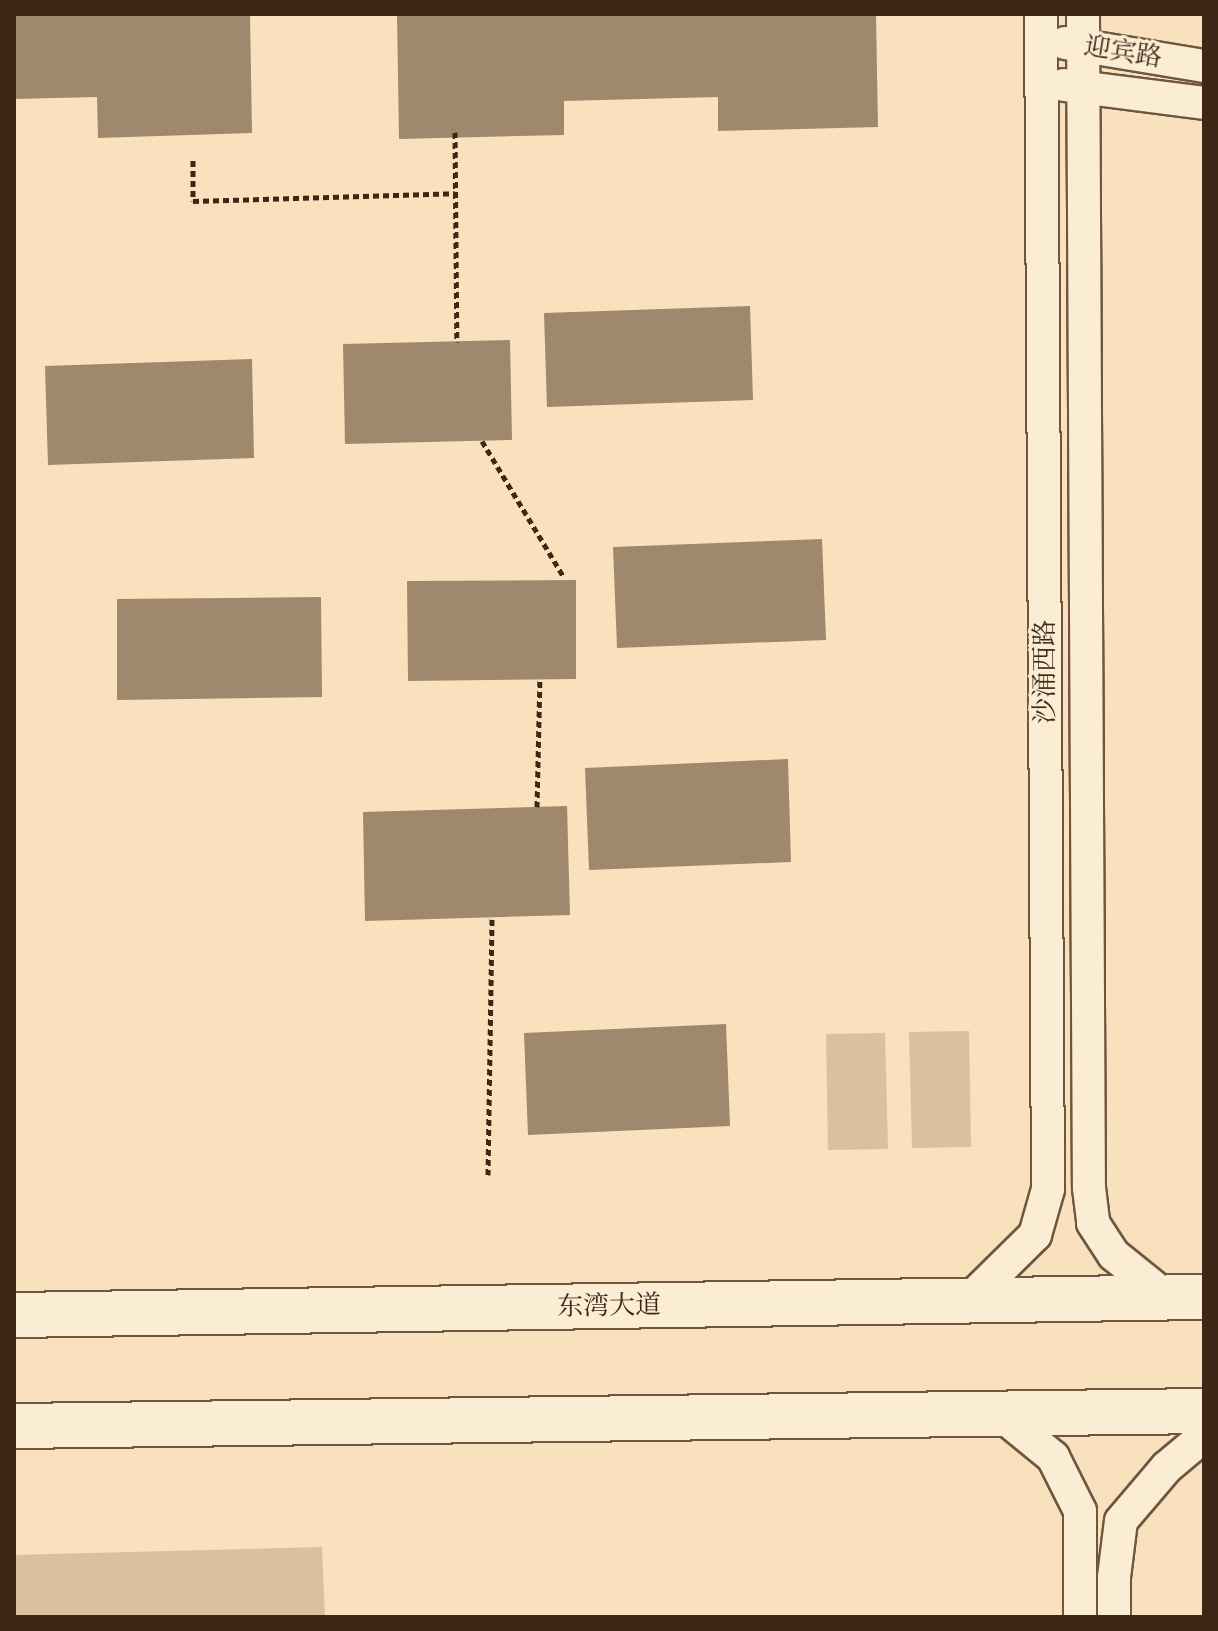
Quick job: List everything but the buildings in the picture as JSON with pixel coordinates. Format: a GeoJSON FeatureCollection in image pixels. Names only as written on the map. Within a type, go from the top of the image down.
{"type":"FeatureCollection","features":[{"type":"Feature","properties":{"kind":"main road","name":"东湾大道"},"geometry":{"type":"LineString","coordinates":[[14,1315],[1185,1297]]}},
{"type":"Feature","properties":{"kind":"main road"},"geometry":{"type":"LineString","coordinates":[[14,1426],[1204,1411]]}},
{"type":"Feature","properties":{"kind":"street","name":"沙涌西路"},"geometry":{"type":"LineString","coordinates":[[1083,14],[1089,1188],[1093,1223],[1114,1255],[1185,1297]]}},
{"type":"Feature","properties":{"kind":"street","name":"沙涌西路"},"geometry":{"type":"LineString","coordinates":[[969,1300],[1035,1235],[1048,1189],[1041,26]]}},
{"type":"Feature","properties":{"kind":"street","name":"迎宾路"},"geometry":{"type":"LineString","coordinates":[[1041,26],[1083,46],[1204,66]]}},
{"type":"Feature","properties":{"kind":"street","name":"迎宾路"},"geometry":{"type":"LineString","coordinates":[[1041,83],[1204,103]]}},
{"type":"Feature","properties":{"kind":"street"},"geometry":{"type":"LineString","coordinates":[[999,1413],[1053,1457],[1080,1511],[1080,1617]]}},
{"type":"Feature","properties":{"kind":"street"},"geometry":{"type":"LineString","coordinates":[[1114,1617],[1114,1577],[1121,1521],[1167,1467],[1204,1436]]}},
{"type":"Feature","properties":{"kind":"path"},"geometry":{"type":"LineString","coordinates":[[455,132],[457,342]]}},
{"type":"Feature","properties":{"kind":"path"},"geometry":{"type":"LineString","coordinates":[[193,160],[193,201],[455,193]]}},
{"type":"Feature","properties":{"kind":"path"},"geometry":{"type":"LineString","coordinates":[[482,441],[563,576]]}},
{"type":"Feature","properties":{"kind":"path"},"geometry":{"type":"LineString","coordinates":[[537,807],[540,679]]}},
{"type":"Feature","properties":{"kind":"path"},"geometry":{"type":"LineString","coordinates":[[488,1175],[492,917]]}},
{"type":"Feature","properties":{"kind":"shaded area"},"geometry":{"type":"Polygon","coordinates":[[[969,1031],[971,1147],[912,1148],[909,1032],[969,1031]]]}},
{"type":"Feature","properties":{"kind":"shaded area"},"geometry":{"type":"Polygon","coordinates":[[[885,1033],[888,1149],[828,1150],[826,1034],[885,1033]]]}},
{"type":"Feature","properties":{"kind":"shaded area"},"geometry":{"type":"Polygon","coordinates":[[[322,1547],[325,1617],[14,1617],[14,1555],[322,1547]]]}}]}
